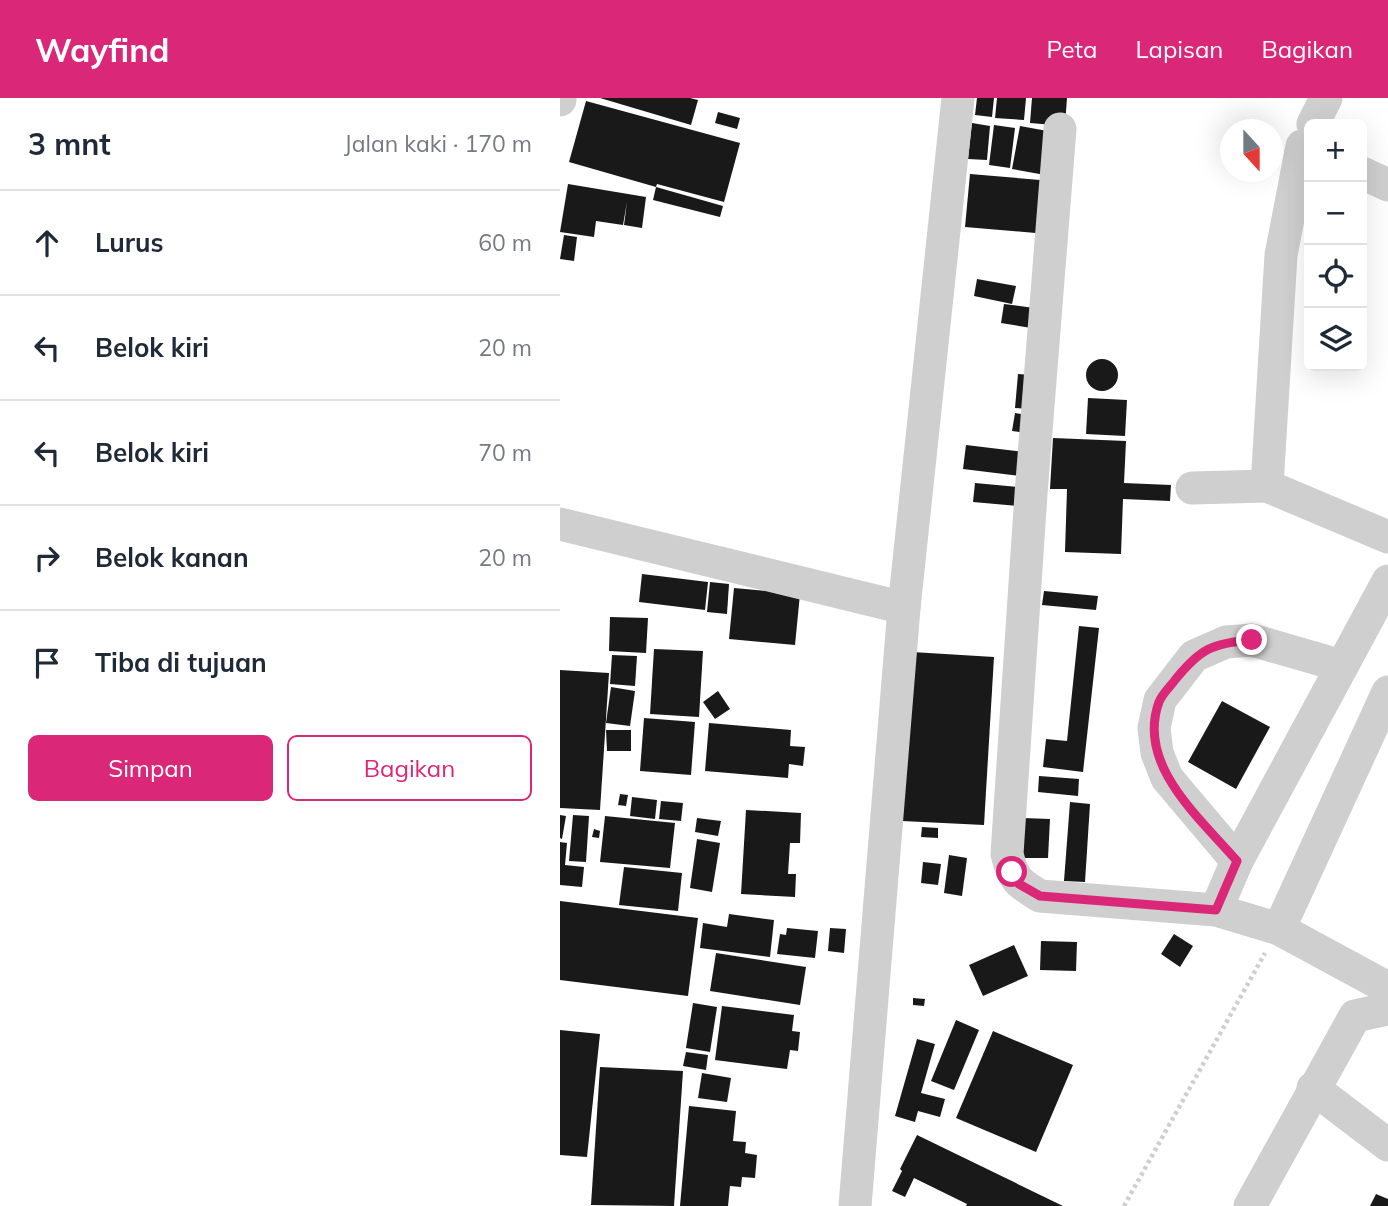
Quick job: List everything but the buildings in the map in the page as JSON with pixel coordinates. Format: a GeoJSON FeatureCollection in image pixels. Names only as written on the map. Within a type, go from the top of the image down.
{"type":"FeatureCollection","features":[{"type":"Feature","properties":{"kind":"lane"},"geometry":{"type":"LineString","coordinates":[[855,1206],[904,608],[958,98]]}},
{"type":"Feature","properties":{"kind":"lane"},"geometry":{"type":"LineString","coordinates":[[1317,119],[1326,98]]}},
{"type":"Feature","properties":{"kind":"lane"},"geometry":{"type":"LineString","coordinates":[[1060,130],[1030,508],[1007,854],[1012,872],[1019,884],[1040,896],[1216,910],[1279,929],[1387,970]]}},
{"type":"Feature","properties":{"kind":"lane"},"geometry":{"type":"LineString","coordinates":[[1267,486],[1281,254],[1304,155]]}},
{"type":"Feature","properties":{"kind":"lane"},"geometry":{"type":"LineString","coordinates":[[1367,175],[1388,185]]}},
{"type":"Feature","properties":{"kind":"lane"},"geometry":{"type":"LineString","coordinates":[[1192,488],[1267,486],[1388,537]]}},
{"type":"Feature","properties":{"kind":"lane"},"geometry":{"type":"LineString","coordinates":[[560,524],[904,608]]}},
{"type":"Feature","properties":{"kind":"lane"},"geometry":{"type":"LineString","coordinates":[[1216,910],[1237,861],[1388,581]]}},
{"type":"Feature","properties":{"kind":"lane"},"geometry":{"type":"LineString","coordinates":[[1237,861],[1167,778],[1157,753],[1154,728],[1160,700],[1194,656],[1226,642],[1252,640],[1342,666]]}},
{"type":"Feature","properties":{"kind":"lane"},"geometry":{"type":"LineString","coordinates":[[1279,929],[1388,692]]}},
{"type":"Feature","properties":{"kind":"lane"},"geometry":{"type":"LineString","coordinates":[[1250,1206],[1355,1016],[1388,1009]]}},
{"type":"Feature","properties":{"kind":"lane"},"geometry":{"type":"LineString","coordinates":[[1355,1016],[1388,1032]]}},
{"type":"Feature","properties":{"kind":"lane"},"geometry":{"type":"LineString","coordinates":[[1313,1088],[1388,1145]]}},
{"type":"Feature","properties":{"kind":"path"},"geometry":{"type":"LineString","coordinates":[[1124,1206],[1279,929]]}},
{"type":"Feature","properties":{"kind":"route"},"geometry":{"type":"LineString","coordinates":[[1012,872],[1019,884],[1040,896],[1216,910],[1237,861],[1167,778],[1157,753],[1154,728],[1160,700],[1194,656],[1226,642],[1252,640]]}}]}
